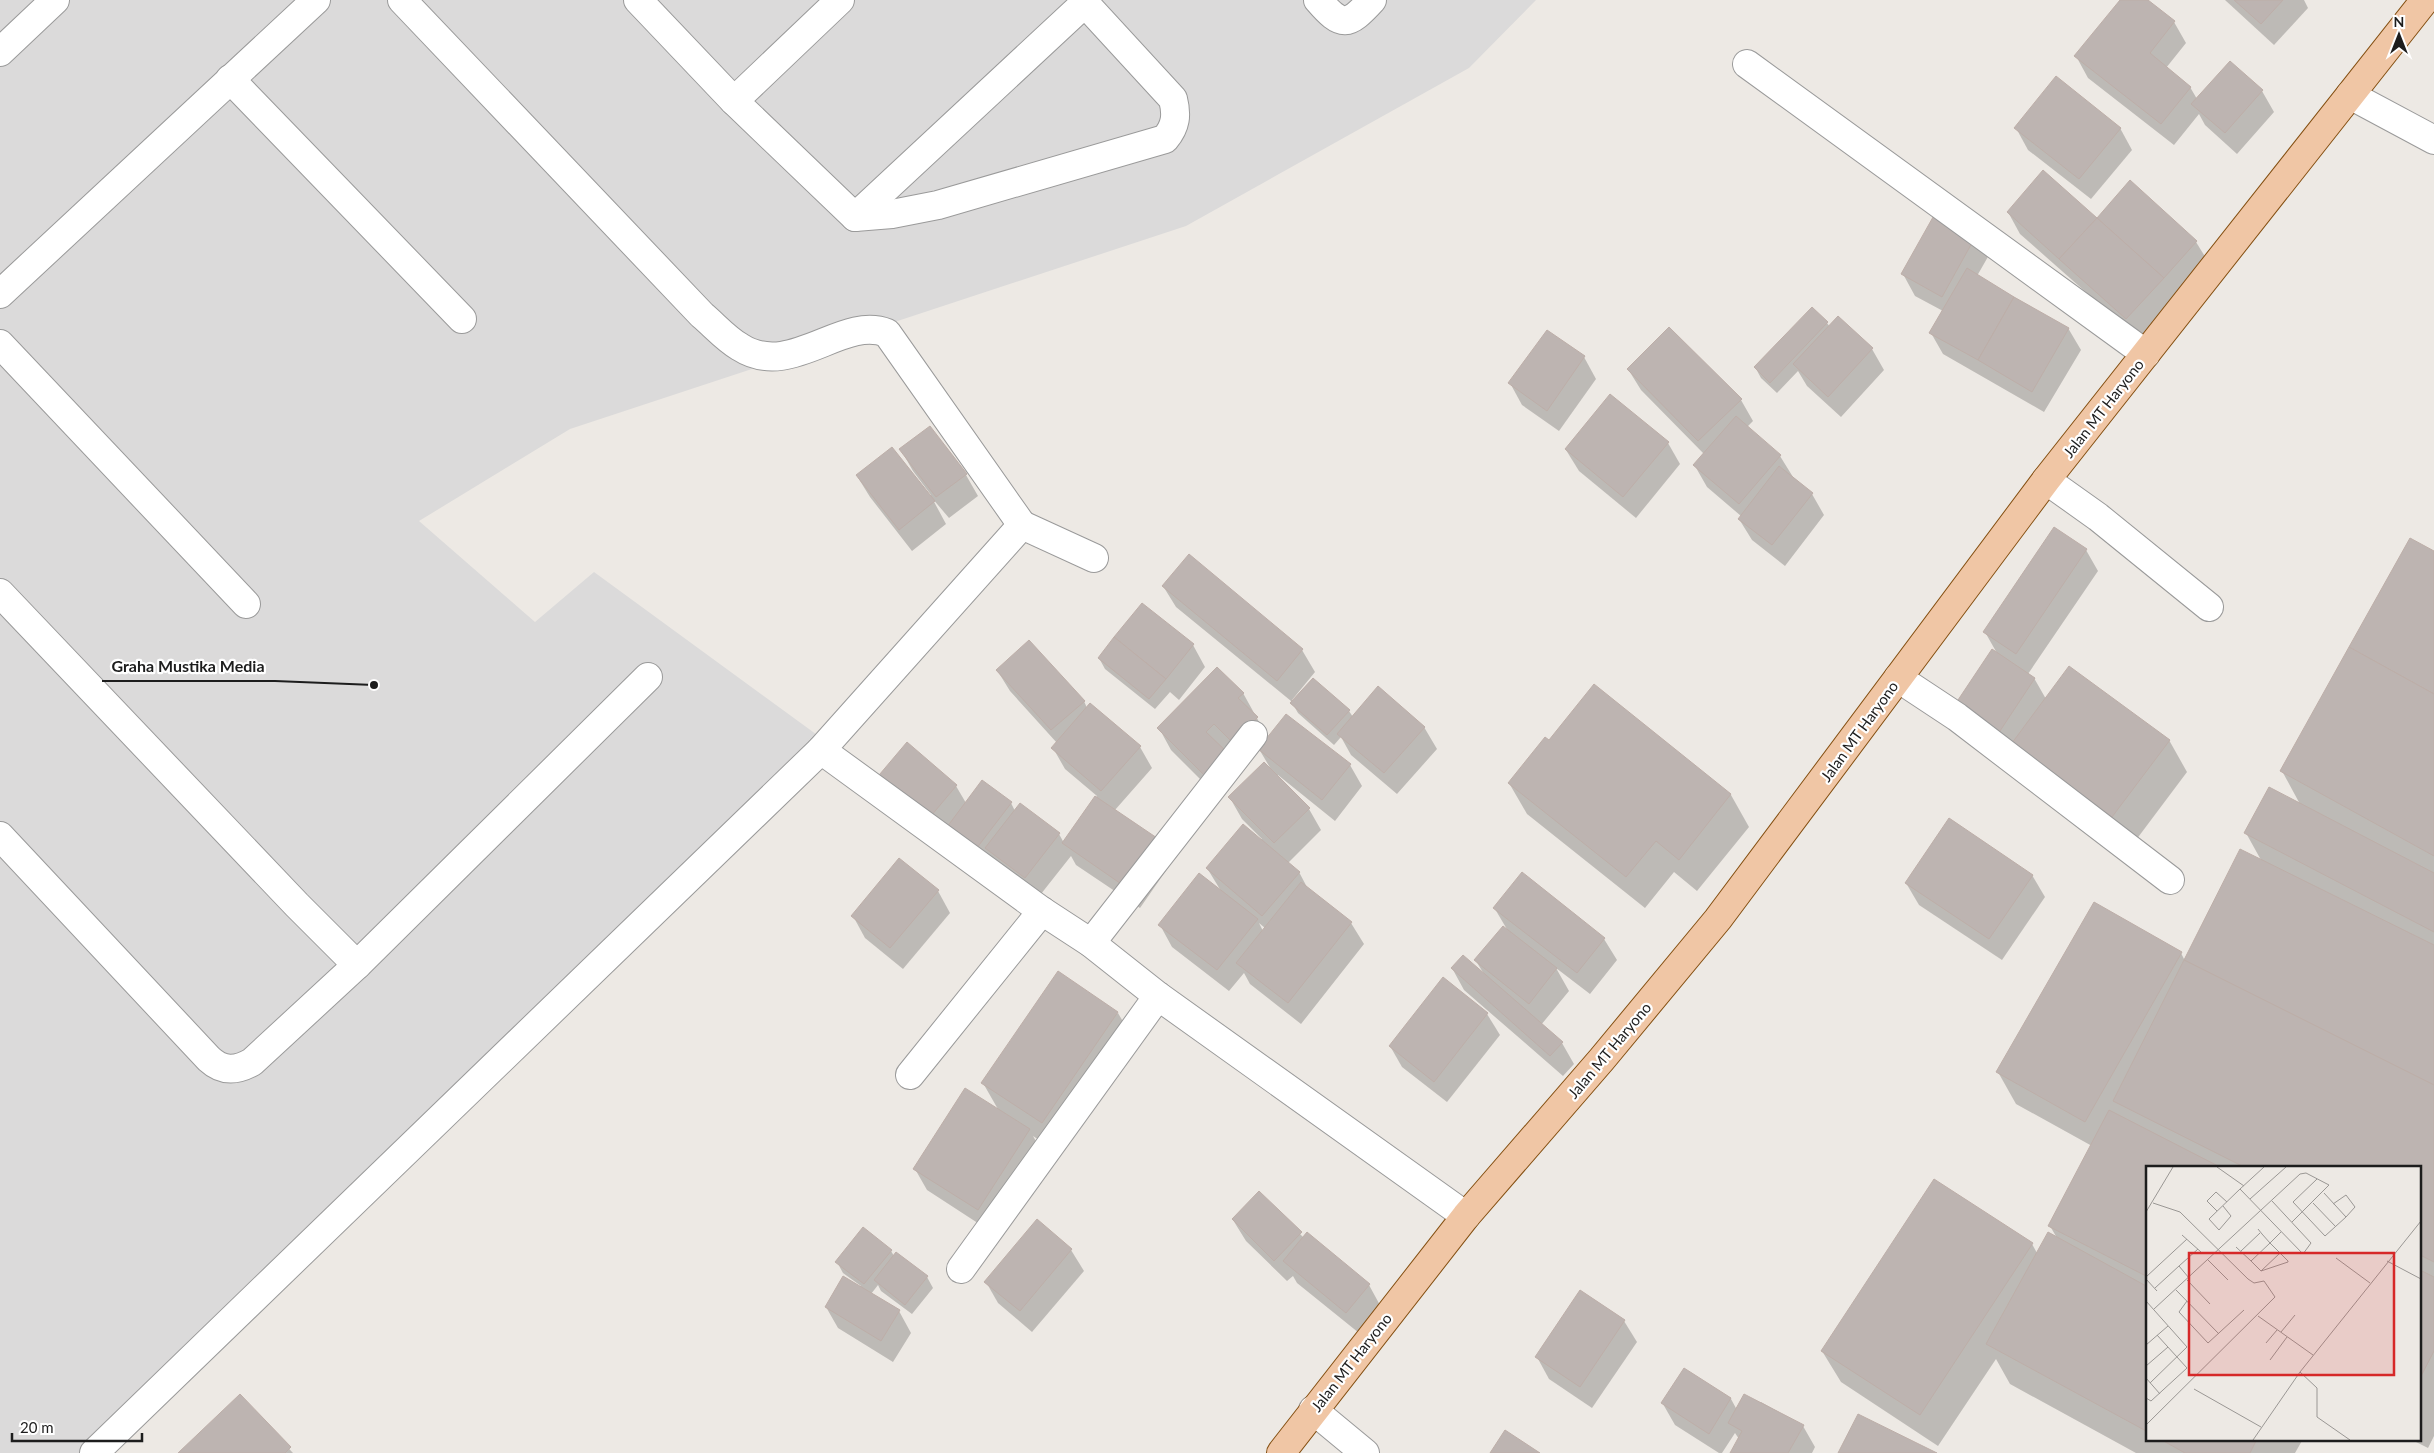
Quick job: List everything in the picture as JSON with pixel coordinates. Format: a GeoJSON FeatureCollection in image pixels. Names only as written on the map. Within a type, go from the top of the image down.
{"type":"FeatureCollection","features":[{"type":"Feature","properties":{"kind":"main road","name":"Jalan MT Haryono"},"geometry":{"type":"LineString","coordinates":[[1281,1453],[1466,1216],[1602,1059],[1718,918],[2046,480],[2425,0]]}},
{"type":"Feature","properties":{"kind":"street"},"geometry":{"type":"LineString","coordinates":[[0,52],[55,0]]}},
{"type":"Feature","properties":{"kind":"street"},"geometry":{"type":"LineString","coordinates":[[0,294],[316,0]]}},
{"type":"Feature","properties":{"kind":"street"},"geometry":{"type":"LineString","coordinates":[[402,0],[702,314],[740,348],[773,358],[796,353],[857,332],[876,329],[887,333],[1022,524],[1094,558]]}},
{"type":"Feature","properties":{"kind":"street"},"geometry":{"type":"LineString","coordinates":[[638,0],[734,101],[855,217],[892,214],[938,205],[1165,139],[1173,130],[1176,114],[1173,99],[1083,1],[855,217]]}},
{"type":"Feature","properties":{"kind":"street"},"geometry":{"type":"LineString","coordinates":[[734,101],[840,0]]}},
{"type":"Feature","properties":{"kind":"street"},"geometry":{"type":"LineString","coordinates":[[1318,0],[1333,17],[1341,20],[1355,18],[1372,0]]}},
{"type":"Feature","properties":{"kind":"street"},"geometry":{"type":"LineString","coordinates":[[1747,64],[2146,354]]}},
{"type":"Feature","properties":{"kind":"street"},"geometry":{"type":"LineString","coordinates":[[230,79],[462,319]]}},
{"type":"Feature","properties":{"kind":"street"},"geometry":{"type":"LineString","coordinates":[[2350,95],[2434,140]]}},
{"type":"Feature","properties":{"kind":"street"},"geometry":{"type":"LineString","coordinates":[[0,344],[200,553],[246,604]]}},
{"type":"Feature","properties":{"kind":"street"},"geometry":{"type":"LineString","coordinates":[[2046,480],[2098,517],[2209,607]]}},
{"type":"Feature","properties":{"kind":"street"},"geometry":{"type":"LineString","coordinates":[[94,1453],[821,750],[1022,524]]}},
{"type":"Feature","properties":{"kind":"street"},"geometry":{"type":"LineString","coordinates":[[0,593],[297,905],[357,965]]}},
{"type":"Feature","properties":{"kind":"street"},"geometry":{"type":"LineString","coordinates":[[0,836],[217,1067],[228,1069],[241,1068],[252,1062],[357,965],[648,677]]}},
{"type":"Feature","properties":{"kind":"street"},"geometry":{"type":"LineString","coordinates":[[1898,678],[1958,717],[2170,880]]}},
{"type":"Feature","properties":{"kind":"street"},"geometry":{"type":"LineString","coordinates":[[1091,943],[1253,735]]}},
{"type":"Feature","properties":{"kind":"street"},"geometry":{"type":"LineString","coordinates":[[821,750],[1042,911],[1091,943],[1158,996],[1466,1216]]}},
{"type":"Feature","properties":{"kind":"street"},"geometry":{"type":"LineString","coordinates":[[910,1075],[1042,911]]}},
{"type":"Feature","properties":{"kind":"street"},"geometry":{"type":"LineString","coordinates":[[961,1268],[1158,996]]}},
{"type":"Feature","properties":{"kind":"street"},"geometry":{"type":"LineString","coordinates":[[1313,1410],[1365,1453]]}},
{"type":"Feature","properties":{"kind":"shaded area"},"geometry":{"type":"Polygon","coordinates":[[[0,0],[1536,0],[1469,68],[1186,226],[570,429],[419,521],[535,622],[594,572],[835,748],[105,1453],[0,1453],[0,0]]]}},
{"type":"Feature","properties":{"kind":"building"},"geometry":{"type":"Polygon","coordinates":[[[2120,0],[2148,0],[2175,21],[2150,53],[2191,87],[2161,124],[2074,56],[2120,0]]]}},
{"type":"Feature","properties":{"kind":"building"},"geometry":{"type":"Polygon","coordinates":[[[2234,0],[2283,0],[2261,24],[2234,0]]]}},
{"type":"Feature","properties":{"kind":"building"},"geometry":{"type":"Polygon","coordinates":[[[2230,61],[2263,90],[2225,133],[2191,104],[2230,61]]]}},
{"type":"Feature","properties":{"kind":"building"},"geometry":{"type":"Polygon","coordinates":[[[2056,76],[2121,128],[2079,179],[2014,128],[2056,76]]]}},
{"type":"Feature","properties":{"kind":"building"},"geometry":{"type":"Polygon","coordinates":[[[2043,170],[2097,218],[2059,259],[2007,212],[2043,170]]]}},
{"type":"Feature","properties":{"kind":"building"},"geometry":{"type":"Polygon","coordinates":[[[2130,180],[2197,241],[2164,278],[2097,218],[2130,180]]]}},
{"type":"Feature","properties":{"kind":"building"},"geometry":{"type":"Polygon","coordinates":[[[1937,210],[1978,232],[1942,297],[1901,274],[1937,210]]]}},
{"type":"Feature","properties":{"kind":"building"},"geometry":{"type":"Polygon","coordinates":[[[2097,218],[2164,278],[2126,319],[2059,259],[2097,218]]]}},
{"type":"Feature","properties":{"kind":"building"},"geometry":{"type":"Polygon","coordinates":[[[1967,268],[2014,297],[1978,360],[1929,333],[1967,268]]]}},
{"type":"Feature","properties":{"kind":"building"},"geometry":{"type":"Polygon","coordinates":[[[2014,297],[2069,328],[2032,392],[1978,360],[2014,297]]]}},
{"type":"Feature","properties":{"kind":"building"},"geometry":{"type":"Polygon","coordinates":[[[1812,307],[1828,322],[1770,383],[1754,367],[1812,307]]]}},
{"type":"Feature","properties":{"kind":"building"},"geometry":{"type":"Polygon","coordinates":[[[1838,316],[1873,348],[1828,397],[1793,364],[1838,316]]]}},
{"type":"Feature","properties":{"kind":"building"},"geometry":{"type":"Polygon","coordinates":[[[1669,327],[1742,399],[1698,441],[1627,369],[1669,327]]]}},
{"type":"Feature","properties":{"kind":"building"},"geometry":{"type":"Polygon","coordinates":[[[1547,330],[1585,356],[1547,411],[1508,383],[1547,330]]]}},
{"type":"Feature","properties":{"kind":"building"},"geometry":{"type":"Polygon","coordinates":[[[1610,394],[1669,442],[1623,497],[1565,449],[1610,394]]]}},
{"type":"Feature","properties":{"kind":"building"},"geometry":{"type":"Polygon","coordinates":[[[1736,416],[1781,455],[1739,504],[1693,465],[1736,416]]]}},
{"type":"Feature","properties":{"kind":"building"},"geometry":{"type":"Polygon","coordinates":[[[930,426],[967,474],[936,497],[899,449],[930,426]]]}},
{"type":"Feature","properties":{"kind":"building"},"geometry":{"type":"Polygon","coordinates":[[[892,447],[935,501],[899,530],[856,475],[892,447]]]}},
{"type":"Feature","properties":{"kind":"building"},"geometry":{"type":"Polygon","coordinates":[[[1779,466],[1813,493],[1772,545],[1738,519],[1779,466]]]}},
{"type":"Feature","properties":{"kind":"building"},"geometry":{"type":"Polygon","coordinates":[[[2054,527],[2087,549],[2016,654],[1983,632],[2054,527]]]}},
{"type":"Feature","properties":{"kind":"building"},"geometry":{"type":"Polygon","coordinates":[[[2410,538],[2434,551],[2434,694],[2349,647],[2410,538]]]}},
{"type":"Feature","properties":{"kind":"building"},"geometry":{"type":"Polygon","coordinates":[[[1189,554],[1303,649],[1277,681],[1162,586],[1189,554]]]}},
{"type":"Feature","properties":{"kind":"building"},"geometry":{"type":"Polygon","coordinates":[[[1142,603],[1194,644],[1166,679],[1114,637],[1142,603]]]}},
{"type":"Feature","properties":{"kind":"building"},"geometry":{"type":"Polygon","coordinates":[[[1114,637],[1166,679],[1149,699],[1098,658],[1114,637]]]}},
{"type":"Feature","properties":{"kind":"building"},"geometry":{"type":"Polygon","coordinates":[[[1029,640],[1085,701],[1051,730],[996,670],[1029,640]]]}},
{"type":"Feature","properties":{"kind":"building"},"geometry":{"type":"Polygon","coordinates":[[[2349,647],[2434,694],[2434,856],[2280,771],[2349,647]]]}},
{"type":"Feature","properties":{"kind":"building"},"geometry":{"type":"Polygon","coordinates":[[[1992,649],[2035,678],[1996,737],[1952,709],[1992,649]]]}},
{"type":"Feature","properties":{"kind":"building"},"geometry":{"type":"Polygon","coordinates":[[[2069,666],[2170,740],[2112,817],[2012,743],[2069,666]]]}},
{"type":"Feature","properties":{"kind":"building"},"geometry":{"type":"Polygon","coordinates":[[[1217,667],[1244,693],[1238,698],[1258,717],[1233,743],[1214,724],[1206,732],[1228,753],[1205,776],[1157,728],[1217,667]]]}},
{"type":"Feature","properties":{"kind":"building"},"geometry":{"type":"Polygon","coordinates":[[[1313,678],[1350,710],[1327,735],[1290,703],[1313,678]]]}},
{"type":"Feature","properties":{"kind":"building"},"geometry":{"type":"Polygon","coordinates":[[[1594,684],[1731,794],[1679,860],[1656,841],[1626,877],[1508,783],[1545,737],[1549,740],[1594,684]]]}},
{"type":"Feature","properties":{"kind":"building"},"geometry":{"type":"Polygon","coordinates":[[[1378,686],[1425,727],[1384,773],[1337,734],[1378,686]]]}},
{"type":"Feature","properties":{"kind":"building"},"geometry":{"type":"Polygon","coordinates":[[[1090,703],[1141,746],[1101,791],[1051,748],[1090,703]]]}},
{"type":"Feature","properties":{"kind":"building"},"geometry":{"type":"Polygon","coordinates":[[[1286,714],[1351,764],[1322,800],[1258,749],[1286,714]]]}},
{"type":"Feature","properties":{"kind":"building"},"geometry":{"type":"Polygon","coordinates":[[[907,742],[957,785],[925,823],[874,781],[907,742]]]}},
{"type":"Feature","properties":{"kind":"building"},"geometry":{"type":"Polygon","coordinates":[[[1264,762],[1310,808],[1274,843],[1228,797],[1264,762]]]}},
{"type":"Feature","properties":{"kind":"building"},"geometry":{"type":"Polygon","coordinates":[[[982,780],[1012,802],[976,849],[947,827],[982,780]]]}},
{"type":"Feature","properties":{"kind":"building"},"geometry":{"type":"Polygon","coordinates":[[[2269,787],[2434,873],[2434,932],[2244,833],[2269,787]]]}},
{"type":"Feature","properties":{"kind":"building"},"geometry":{"type":"Polygon","coordinates":[[[1095,796],[1160,840],[1127,888],[1062,843],[1095,796]]]}},
{"type":"Feature","properties":{"kind":"building"},"geometry":{"type":"Polygon","coordinates":[[[1020,803],[1060,833],[1025,878],[985,848],[1020,803]]]}},
{"type":"Feature","properties":{"kind":"building"},"geometry":{"type":"Polygon","coordinates":[[[1949,818],[2033,875],[1989,939],[1905,883],[1949,818]]]}},
{"type":"Feature","properties":{"kind":"building"},"geometry":{"type":"Polygon","coordinates":[[[1243,824],[1300,872],[1262,916],[1206,868],[1243,824]]]}},
{"type":"Feature","properties":{"kind":"building"},"geometry":{"type":"Polygon","coordinates":[[[2240,849],[2434,945],[2434,1085],[2184,960],[2240,849]]]}},
{"type":"Feature","properties":{"kind":"building"},"geometry":{"type":"Polygon","coordinates":[[[899,858],[939,890],[890,948],[851,916],[899,858]]]}},
{"type":"Feature","properties":{"kind":"building"},"geometry":{"type":"Polygon","coordinates":[[[1522,872],[1605,938],[1577,973],[1493,908],[1522,872]]]}},
{"type":"Feature","properties":{"kind":"building"},"geometry":{"type":"Polygon","coordinates":[[[1199,873],[1258,919],[1217,970],[1158,925],[1199,873]]]}},
{"type":"Feature","properties":{"kind":"building"},"geometry":{"type":"Polygon","coordinates":[[[1301,882],[1352,922],[1288,1003],[1236,963],[1301,882]]]}},
{"type":"Feature","properties":{"kind":"building"},"geometry":{"type":"Polygon","coordinates":[[[2094,902],[2182,952],[2085,1122],[1996,1072],[2094,902]]]}},
{"type":"Feature","properties":{"kind":"building"},"geometry":{"type":"Polygon","coordinates":[[[1503,926],[1557,968],[1529,1004],[1474,960],[1503,926]]]}},
{"type":"Feature","properties":{"kind":"building"},"geometry":{"type":"Polygon","coordinates":[[[1463,955],[1563,1042],[1550,1056],[1451,968],[1463,955]]]}},
{"type":"Feature","properties":{"kind":"building"},"geometry":{"type":"Polygon","coordinates":[[[2184,960],[2434,1085],[2434,1262],[2422,1256],[2422,1166],[2242,1166],[2113,1101],[2184,960]]]}},
{"type":"Feature","properties":{"kind":"building"},"geometry":{"type":"Polygon","coordinates":[[[1058,971],[1118,1012],[1042,1123],[981,1083],[1058,971]]]}},
{"type":"Feature","properties":{"kind":"building"},"geometry":{"type":"Polygon","coordinates":[[[1443,977],[1488,1013],[1434,1082],[1389,1046],[1443,977]]]}},
{"type":"Feature","properties":{"kind":"building"},"geometry":{"type":"Polygon","coordinates":[[[965,1088],[1030,1129],[978,1210],[913,1169],[965,1088]]]}},
{"type":"Feature","properties":{"kind":"building"},"geometry":{"type":"Polygon","coordinates":[[[2109,1110],[2218,1166],[2146,1166],[2146,1276],[2048,1226],[2109,1110]]]}},
{"type":"Feature","properties":{"kind":"building"},"geometry":{"type":"Polygon","coordinates":[[[1934,1179],[2033,1243],[1920,1415],[1821,1351],[1934,1179]]]}},
{"type":"Feature","properties":{"kind":"building"},"geometry":{"type":"Polygon","coordinates":[[[1259,1191],[1302,1232],[1274,1261],[1232,1219],[1259,1191]]]}},
{"type":"Feature","properties":{"kind":"building"},"geometry":{"type":"Polygon","coordinates":[[[1037,1219],[1072,1249],[1020,1311],[984,1282],[1037,1219]]]}},
{"type":"Feature","properties":{"kind":"building"},"geometry":{"type":"Polygon","coordinates":[[[863,1227],[892,1250],[864,1284],[835,1262],[863,1227]]]}},
{"type":"Feature","properties":{"kind":"building"},"geometry":{"type":"Polygon","coordinates":[[[1307,1232],[1370,1284],[1346,1313],[1283,1261],[1307,1232]]]}},
{"type":"Feature","properties":{"kind":"building"},"geometry":{"type":"Polygon","coordinates":[[[2048,1232],[2146,1286],[2146,1431],[1986,1344],[2048,1232]]]}},
{"type":"Feature","properties":{"kind":"building"},"geometry":{"type":"Polygon","coordinates":[[[896,1252],[928,1276],[905,1305],[874,1280],[896,1252]]]}},
{"type":"Feature","properties":{"kind":"building"},"geometry":{"type":"Polygon","coordinates":[[[2422,1271],[2434,1277],[2434,1351],[2422,1374],[2422,1271]]]}},
{"type":"Feature","properties":{"kind":"building"},"geometry":{"type":"Polygon","coordinates":[[[843,1276],[900,1310],[881,1341],[825,1307],[843,1276]]]}},
{"type":"Feature","properties":{"kind":"building"},"geometry":{"type":"Polygon","coordinates":[[[1580,1290],[1625,1320],[1580,1387],[1535,1357],[1580,1290]]]}},
{"type":"Feature","properties":{"kind":"building"},"geometry":{"type":"Polygon","coordinates":[[[1684,1368],[1731,1398],[1709,1434],[1661,1403],[1684,1368]]]}},
{"type":"Feature","properties":{"kind":"building"},"geometry":{"type":"Polygon","coordinates":[[[240,1394],[291,1447],[285,1453],[178,1453],[240,1394]]]}},
{"type":"Feature","properties":{"kind":"building"},"geometry":{"type":"Polygon","coordinates":[[[1744,1394],[1804,1425],[1788,1453],[1730,1453],[1742,1431],[1728,1423],[1744,1394]]]}},
{"type":"Feature","properties":{"kind":"building"},"geometry":{"type":"Polygon","coordinates":[[[1858,1414],[1937,1453],[1838,1453],[1858,1414]]]}},
{"type":"Feature","properties":{"kind":"building"},"geometry":{"type":"Polygon","coordinates":[[[1505,1430],[1540,1453],[1490,1453],[1505,1430]]]}},
{"type":"Feature","properties":{"kind":"building"},"geometry":{"type":"Polygon","coordinates":[[[2162,1440],[2256,1440],[2250,1453],[2185,1453],[2162,1440]]]}},
{"type":"Feature","properties":{"kind":"place","name":"Graha Mustika Media"},"geometry":{"type":"Point","coordinates":[374,685]}}]}
